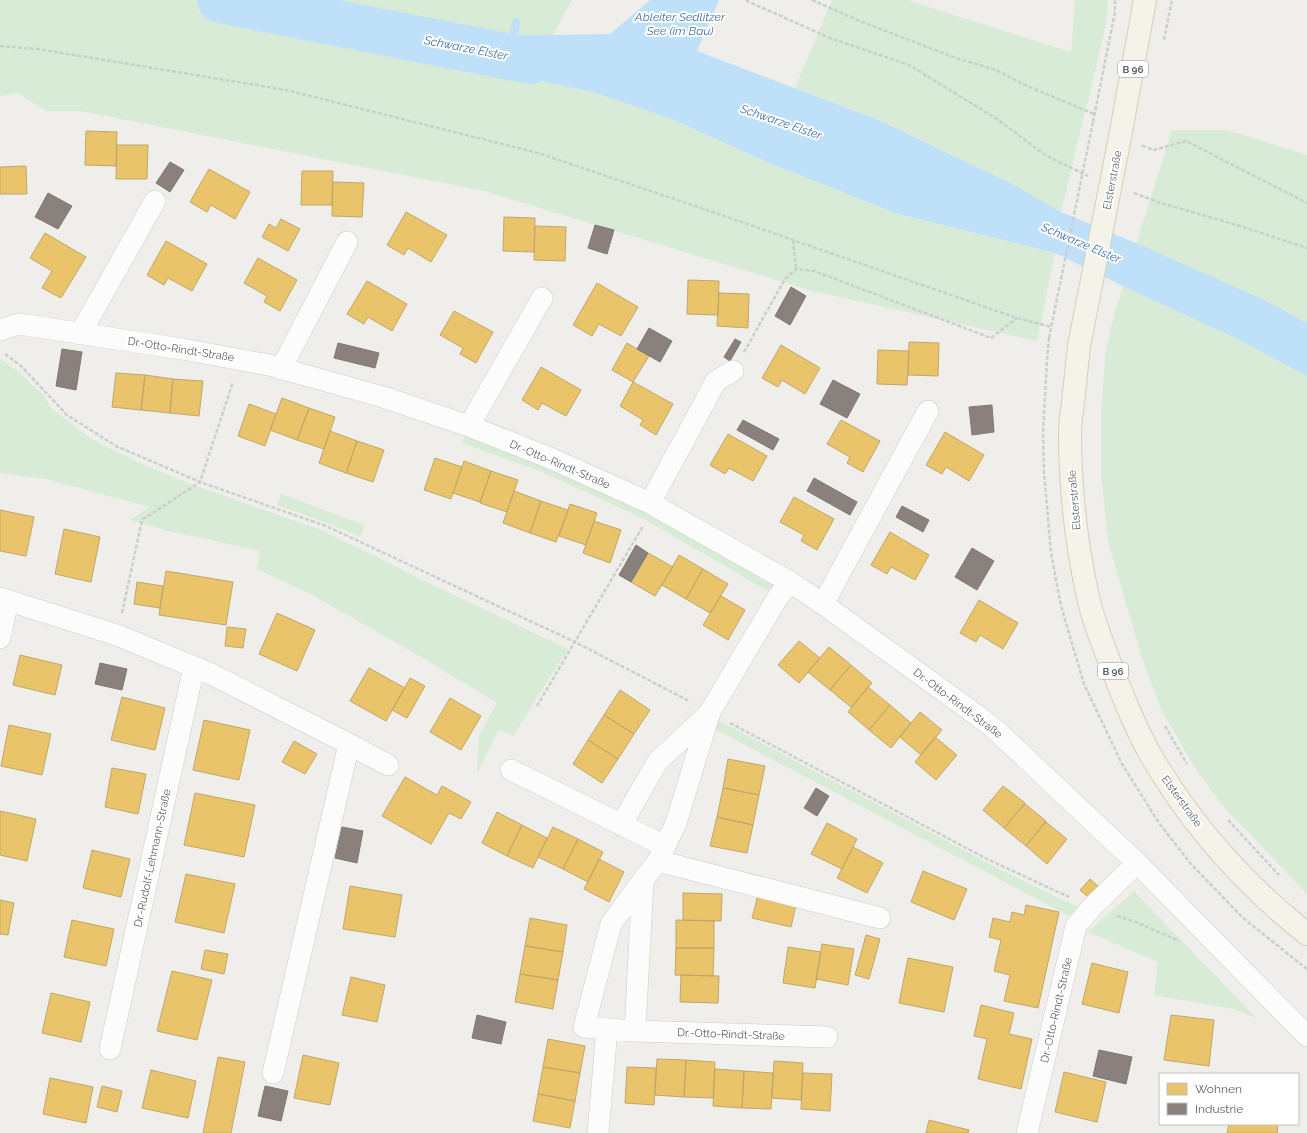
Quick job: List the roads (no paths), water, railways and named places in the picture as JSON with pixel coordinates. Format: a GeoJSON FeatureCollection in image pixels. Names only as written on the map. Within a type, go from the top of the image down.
{"type":"FeatureCollection","features":[{"type":"Feature","properties":{"kind":"main road","name":"Elsterstraße"},"geometry":{"type":"LineString","coordinates":[[1145,0],[1079,346],[1070,430],[1072,491],[1080,555],[1088,598],[1099,635],[1125,704],[1150,753],[1174,792],[1202,829],[1234,867],[1265,898],[1307,934]]}},
{"type":"Feature","properties":{"kind":"street"},"geometry":{"type":"LineString","coordinates":[[80,334],[155,201]]}},
{"type":"Feature","properties":{"kind":"street"},"geometry":{"type":"LineString","coordinates":[[281,369],[347,242]]}},
{"type":"Feature","properties":{"kind":"street"},"geometry":{"type":"LineString","coordinates":[[469,426],[542,298]]}},
{"type":"Feature","properties":{"kind":"street","name":"Dr.-Otto-Rindt-Straße"},"geometry":{"type":"LineString","coordinates":[[0,330],[19,324],[182,349],[239,359],[281,369],[383,397],[469,426],[550,458],[648,512],[790,582],[978,716],[998,732],[1137,863],[1307,1036]]}},
{"type":"Feature","properties":{"kind":"street"},"geometry":{"type":"LineString","coordinates":[[648,512],[716,381],[733,371]]}},
{"type":"Feature","properties":{"kind":"street"},"geometry":{"type":"LineString","coordinates":[[822,604],[928,411]]}},
{"type":"Feature","properties":{"kind":"street","name":"Dr.-Otto-Rindt-Straße"},"geometry":{"type":"LineString","coordinates":[[790,582],[778,597],[710,712],[676,823],[661,854],[610,924],[584,1027],[636,1031],[827,1038]]}},
{"type":"Feature","properties":{"kind":"street"},"geometry":{"type":"LineString","coordinates":[[0,638],[4,599],[118,635],[211,674],[388,765]]}},
{"type":"Feature","properties":{"kind":"street","name":"Dr.-Rudolf-Lehmann-Straße"},"geometry":{"type":"LineString","coordinates":[[110,1050],[194,667]]}},
{"type":"Feature","properties":{"kind":"street","name":"Dr.-Otto-Rindt-Straße"},"geometry":{"type":"LineString","coordinates":[[621,825],[658,761],[710,712]]}},
{"type":"Feature","properties":{"kind":"street"},"geometry":{"type":"LineString","coordinates":[[273,1074],[349,744]]}},
{"type":"Feature","properties":{"kind":"street"},"geometry":{"type":"LineString","coordinates":[[512,770],[621,825],[661,854],[880,918]]}},
{"type":"Feature","properties":{"kind":"street","name":"Dr.-Otto-Rindt-Straße"},"geometry":{"type":"LineString","coordinates":[[1027,1133],[1076,926],[1092,907],[1137,863]]}},
{"type":"Feature","properties":{"kind":"street"},"geometry":{"type":"LineString","coordinates":[[636,1031],[643,880]]}},
{"type":"Feature","properties":{"kind":"street"},"geometry":{"type":"LineString","coordinates":[[598,1133],[607,1029]]}},
{"type":"Feature","properties":{"kind":"water","name":"Ableiter Sedlitzer See (im Bau)"},"geometry":{"type":"Polygon","coordinates":[[[650,0],[719,0],[697,51],[881,121],[1016,186],[1061,212],[1143,246],[1262,299],[1307,323],[1307,376],[1242,341],[1055,253],[898,214],[769,163],[674,120],[593,92],[464,65],[473,34],[610,34],[650,0]]]}},
{"type":"Feature","properties":{"kind":"waterway","name":"Schwarze Elster"},"geometry":{"type":"LineString","coordinates":[[220,0],[530,61]]}},
{"type":"Feature","properties":{"kind":"waterway"},"geometry":{"type":"LineString","coordinates":[[511,45],[516,22]]}}]}
